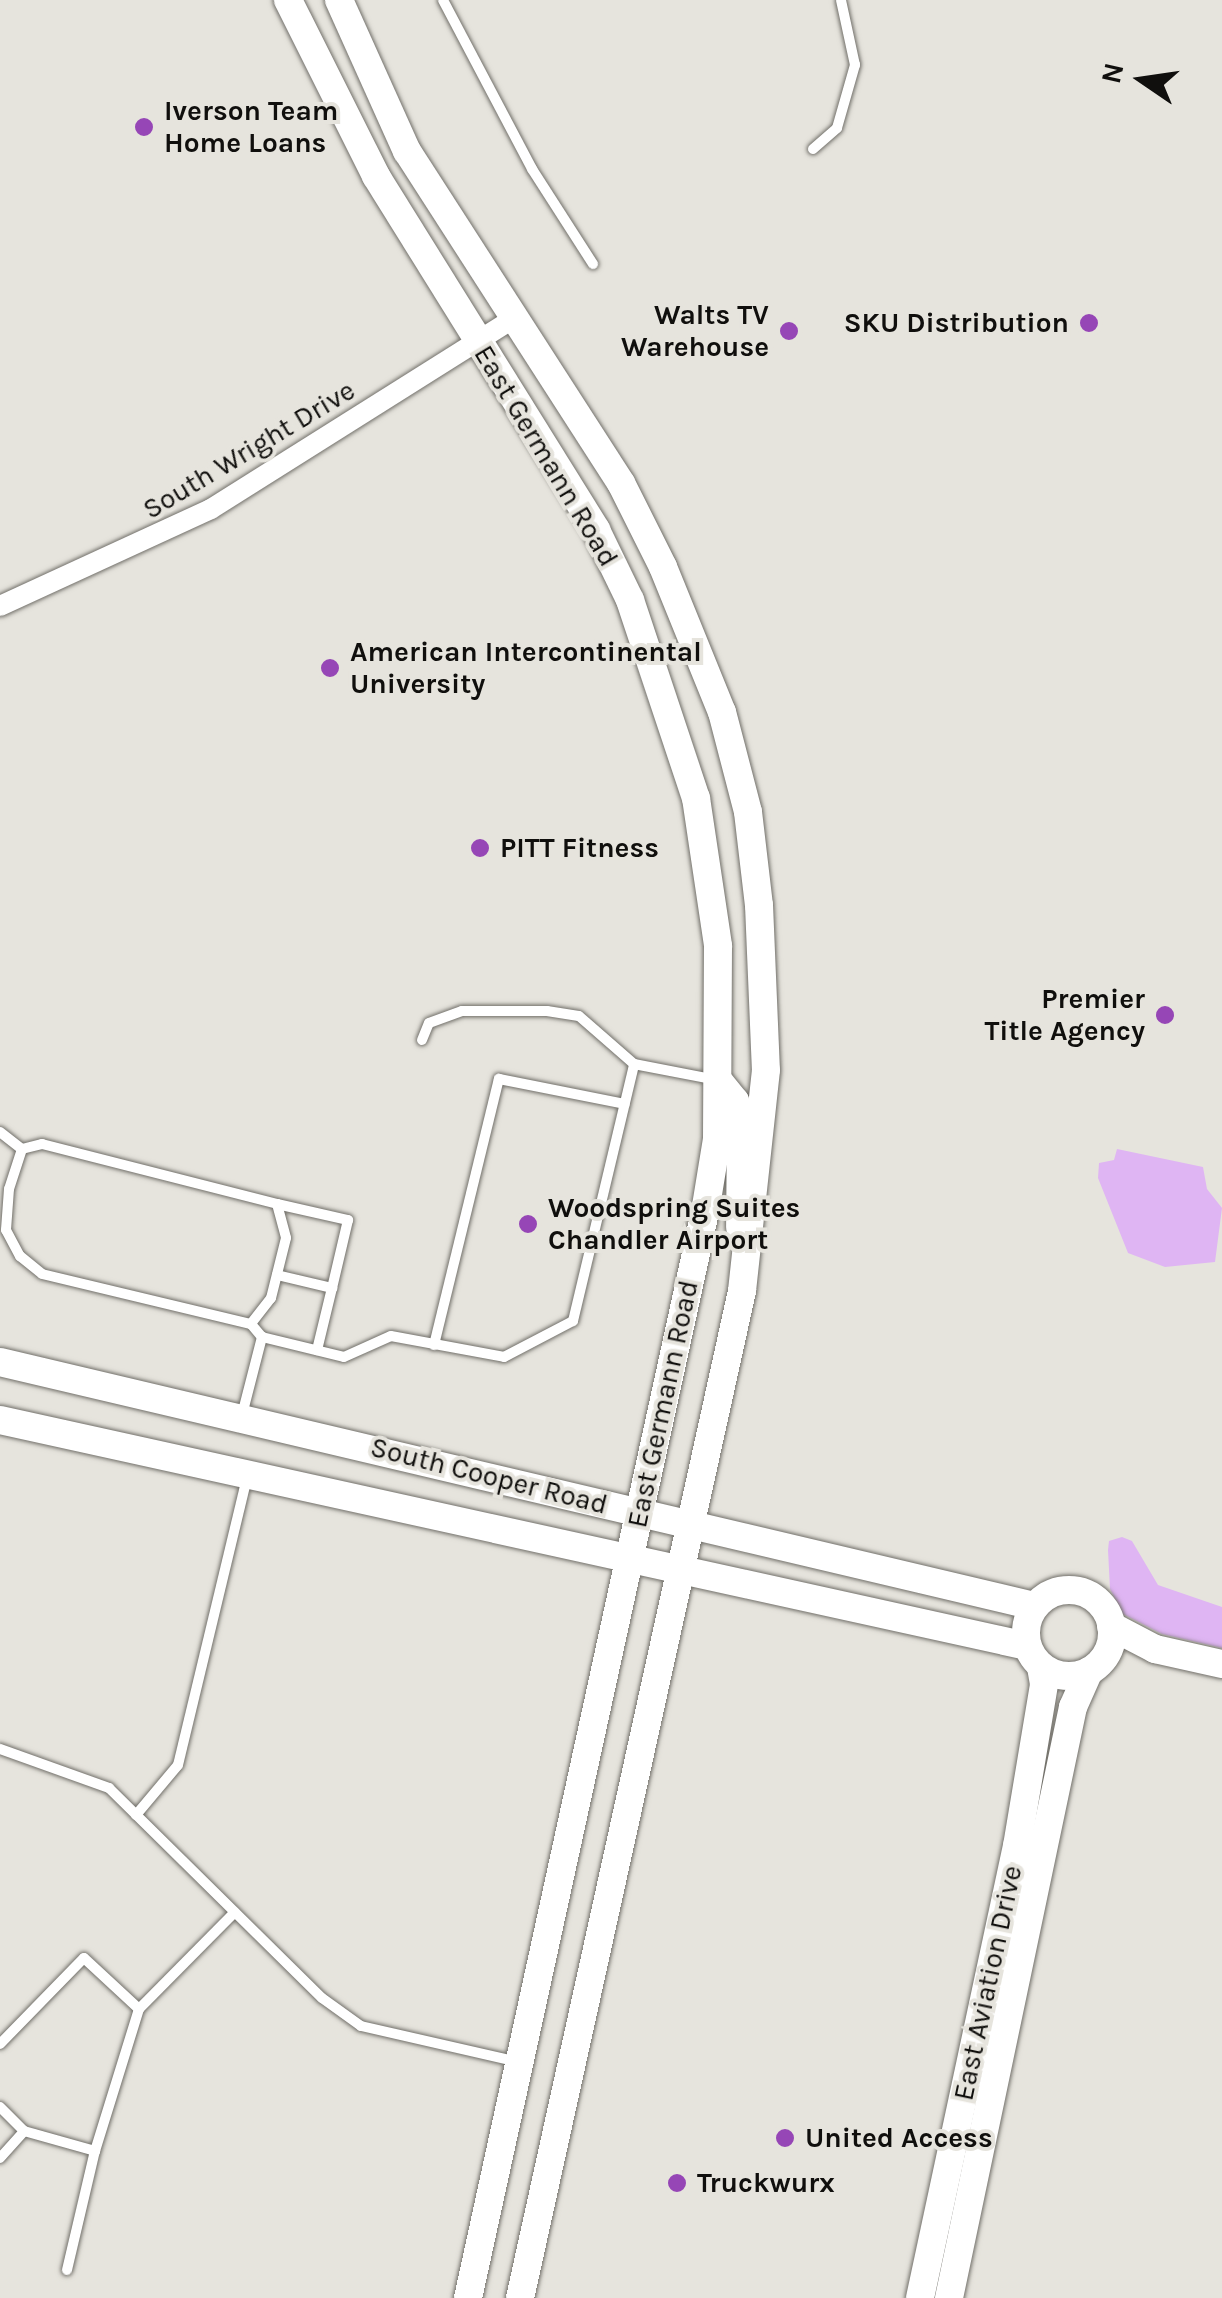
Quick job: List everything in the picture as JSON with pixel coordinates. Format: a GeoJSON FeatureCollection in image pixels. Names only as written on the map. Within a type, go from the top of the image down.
{"type":"FeatureCollection","features":[{"type":"Feature","properties":{"kind":"main road","name":"East Germann Road"},"geometry":{"type":"LineString","coordinates":[[288,0],[352,134],[596,530],[641,627],[676,727],[712,877],[718,1080],[705,1212],[468,2298]]}},
{"type":"Feature","properties":{"kind":"main road","name":"East Germann Road"},"geometry":{"type":"LineString","coordinates":[[339,0],[408,151],[622,483],[663,567],[722,712],[748,812],[766,1070],[748,1252],[692,1526],[520,2298]]}},
{"type":"Feature","properties":{"kind":"main road"},"geometry":{"type":"LineString","coordinates":[[718,1080],[735,1100],[741,1122],[736,1212],[748,1252]]}},
{"type":"Feature","properties":{"kind":"main road","name":"South Cooper Road"},"geometry":{"type":"LineString","coordinates":[[0,1362],[1035,1606],[1046,1596],[1074,1590],[1099,1602],[1112,1626],[1155,1649],[1222,1664]]}},
{"type":"Feature","properties":{"kind":"main road","name":"South Cooper Road"},"geometry":{"type":"LineString","coordinates":[[0,1420],[682,1571],[1034,1656],[1064,1676],[1155,1649]]}},
{"type":"Feature","properties":{"kind":"main road"},"geometry":{"type":"LineString","coordinates":[[1034,1656],[1035,1606]]}},
{"type":"Feature","properties":{"kind":"main road"},"geometry":{"type":"LineString","coordinates":[[1096,1665],[1112,1626]]}},
{"type":"Feature","properties":{"kind":"main road","name":"East Aviation Drive"},"geometry":{"type":"LineString","coordinates":[[948,2298],[950,2225],[1024,1813],[1034,1656]]}},
{"type":"Feature","properties":{"kind":"main road","name":"East Aviation Drive"},"geometry":{"type":"LineString","coordinates":[[920,2298],[950,2225],[1072,1707],[1096,1665]]}},
{"type":"Feature","properties":{"kind":"street","name":"South Wright Drive"},"geometry":{"type":"LineString","coordinates":[[0,606],[210,510],[514,318]]}},
{"type":"Feature","properties":{"kind":"lane"},"geometry":{"type":"LineString","coordinates":[[442,0],[532,169],[594,264]]}},
{"type":"Feature","properties":{"kind":"lane"},"geometry":{"type":"LineString","coordinates":[[814,148],[837,128],[854,65],[841,0]]}},
{"type":"Feature","properties":{"kind":"lane"},"geometry":{"type":"LineString","coordinates":[[422,1040],[429,1023],[462,1011],[547,1011],[579,1016],[634,1064],[718,1080]]}},
{"type":"Feature","properties":{"kind":"lane"},"geometry":{"type":"LineString","coordinates":[[22,1149],[9,1189],[6,1230],[20,1256],[42,1274],[251,1324],[262,1336],[344,1357],[391,1336],[504,1357],[573,1321],[634,1064]]}},
{"type":"Feature","properties":{"kind":"lane"},"geometry":{"type":"LineString","coordinates":[[434,1345],[499,1079],[625,1104]]}},
{"type":"Feature","properties":{"kind":"lane"},"geometry":{"type":"LineString","coordinates":[[0,1132],[22,1149]]}},
{"type":"Feature","properties":{"kind":"lane"},"geometry":{"type":"LineString","coordinates":[[22,1149],[42,1144],[348,1220],[317,1350]]}},
{"type":"Feature","properties":{"kind":"lane"},"geometry":{"type":"LineString","coordinates":[[251,1324],[271,1298],[286,1238],[277,1204]]}},
{"type":"Feature","properties":{"kind":"lane"},"geometry":{"type":"LineString","coordinates":[[277,1275],[332,1288]]}},
{"type":"Feature","properties":{"kind":"lane"},"geometry":{"type":"LineString","coordinates":[[242,1417],[262,1336]]}},
{"type":"Feature","properties":{"kind":"lane"},"geometry":{"type":"LineString","coordinates":[[136,1814],[178,1765],[247,1476]]}},
{"type":"Feature","properties":{"kind":"lane"},"geometry":{"type":"LineString","coordinates":[[0,1749],[109,1788],[322,1998],[361,2026],[519,2062]]}},
{"type":"Feature","properties":{"kind":"lane"},"geometry":{"type":"LineString","coordinates":[[67,2270],[95,2150],[139,2009],[235,1912]]}},
{"type":"Feature","properties":{"kind":"lane"},"geometry":{"type":"LineString","coordinates":[[0,2044],[84,1958],[139,2009]]}},
{"type":"Feature","properties":{"kind":"lane"},"geometry":{"type":"LineString","coordinates":[[0,2107],[24,2130],[95,2150]]}},
{"type":"Feature","properties":{"kind":"lane"},"geometry":{"type":"LineString","coordinates":[[0,2158],[24,2130]]}},
{"type":"Feature","properties":{"kind":"shaded area"},"geometry":{"type":"Polygon","coordinates":[[[1117,1149],[1203,1167],[1207,1189],[1222,1208],[1215,1262],[1165,1267],[1128,1253],[1098,1178],[1099,1163],[1114,1160],[1117,1149]]]}},
{"type":"Feature","properties":{"kind":"shaded area"},"geometry":{"type":"Polygon","coordinates":[[[1122,1537],[1132,1541],[1158,1585],[1222,1607],[1222,1648],[1162,1634],[1123,1614],[1110,1589],[1108,1550],[1109,1541],[1122,1537]]]}},
{"type":"Feature","properties":{"kind":"place","name":"Iverson Team Home Loans"},"geometry":{"type":"Point","coordinates":[144,127]}},
{"type":"Feature","properties":{"kind":"place","name":"SKU Distribution"},"geometry":{"type":"Point","coordinates":[1089,323]}},
{"type":"Feature","properties":{"kind":"place","name":"Walts TV Warehouse"},"geometry":{"type":"Point","coordinates":[789,331]}},
{"type":"Feature","properties":{"kind":"place","name":"American Intercontinental University"},"geometry":{"type":"Point","coordinates":[330,668]}},
{"type":"Feature","properties":{"kind":"place","name":"PITT Fitness"},"geometry":{"type":"Point","coordinates":[480,848]}},
{"type":"Feature","properties":{"kind":"place","name":"Premier Title Agency"},"geometry":{"type":"Point","coordinates":[1165,1015]}},
{"type":"Feature","properties":{"kind":"place","name":"Woodspring Suites Chandler Airport"},"geometry":{"type":"Point","coordinates":[528,1224]}},
{"type":"Feature","properties":{"kind":"place","name":"United Access"},"geometry":{"type":"Point","coordinates":[785,2138]}},
{"type":"Feature","properties":{"kind":"place","name":"Truckwurx"},"geometry":{"type":"Point","coordinates":[677,2183]}}]}
